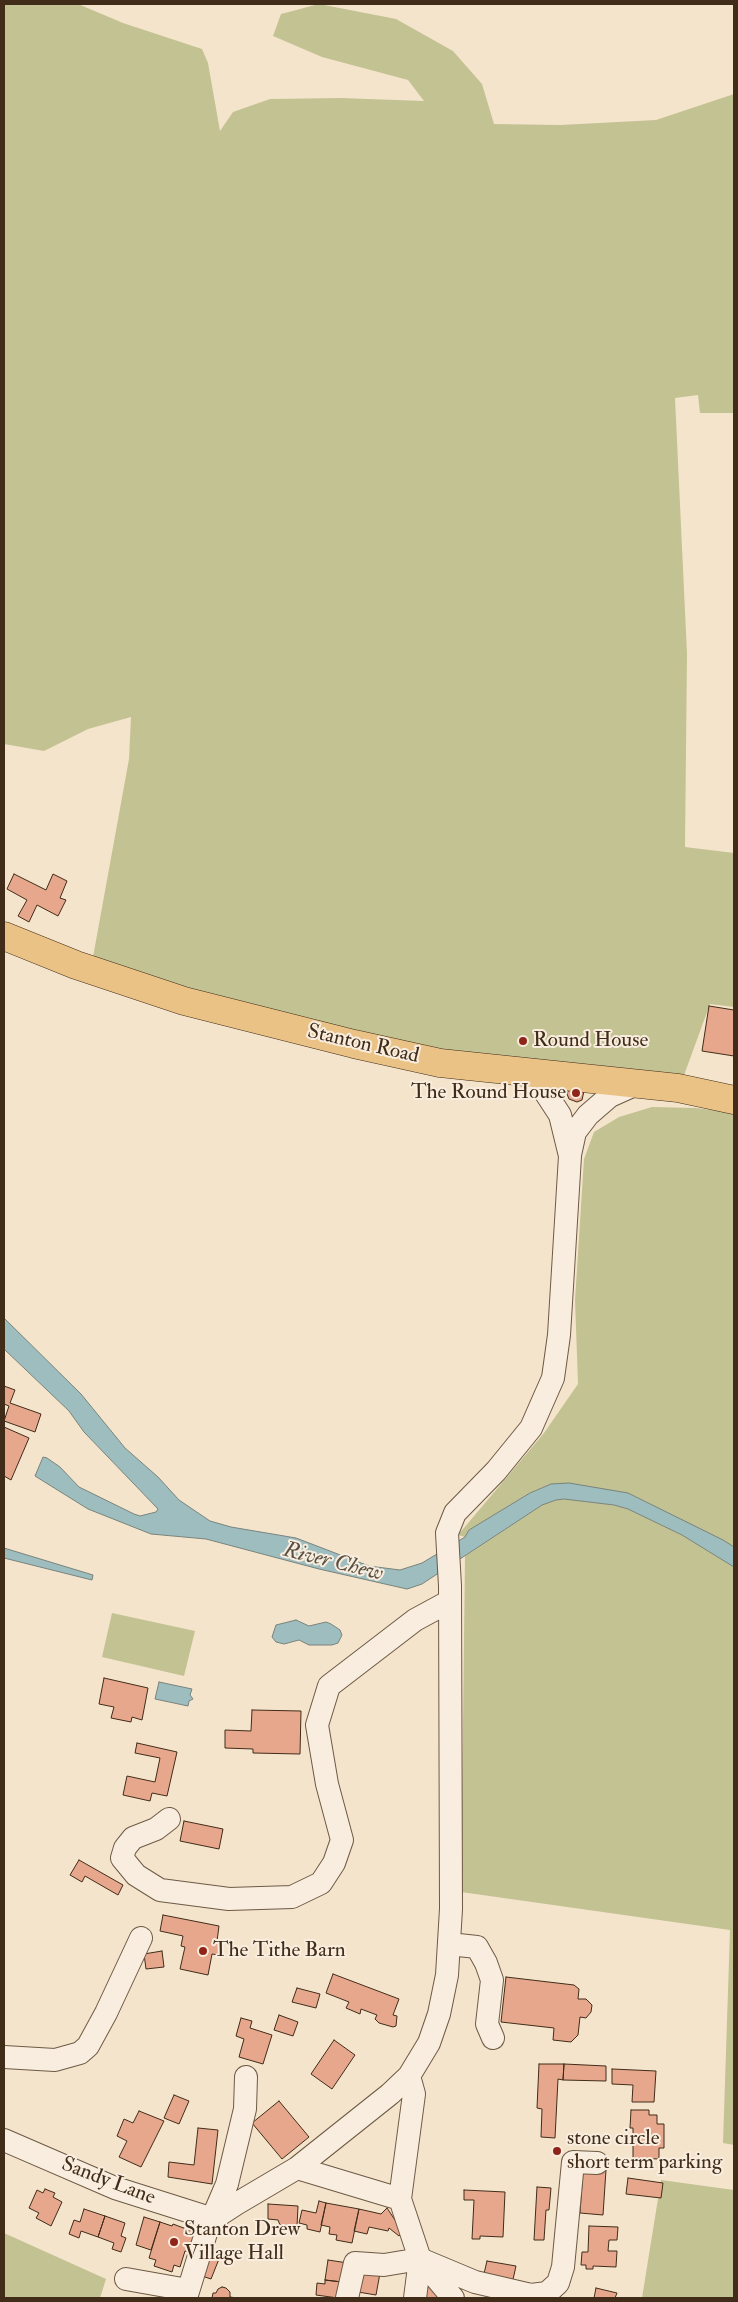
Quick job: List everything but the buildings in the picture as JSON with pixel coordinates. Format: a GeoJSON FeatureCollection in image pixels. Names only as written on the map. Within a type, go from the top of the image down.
{"type":"FeatureCollection","features":[{"type":"Feature","properties":{"kind":"main road","name":"Stanton Road"},"geometry":{"type":"LineString","coordinates":[[4,936],[76,964],[184,1002],[440,1063],[639,1083],[678,1088],[734,1100]]}},
{"type":"Feature","properties":{"kind":"street"},"geometry":{"type":"LineString","coordinates":[[525,1072],[545,1092],[560,1115],[570,1156]]}},
{"type":"Feature","properties":{"kind":"street"},"geometry":{"type":"LineString","coordinates":[[214,2220],[236,2204],[297,2168],[390,2094],[409,2076],[429,2043],[439,2014],[447,1975],[451,1909],[450,1593],[447,1533],[455,1513],[496,1471],[531,1428],[553,1378],[559,1335],[570,1156],[575,1132],[588,1115],[610,1096],[639,1083]]}},
{"type":"Feature","properties":{"kind":"street"},"geometry":{"type":"LineString","coordinates":[[169,1819],[156,1829],[133,1838],[125,1848],[122,1858],[136,1875],[160,1890],[229,1899],[292,1897],[321,1883],[334,1863],[342,1840],[327,1784],[317,1726],[329,1686],[450,1593]]}},
{"type":"Feature","properties":{"kind":"street"},"geometry":{"type":"LineString","coordinates":[[4,2057],[55,2060],[80,2053],[88,2046],[106,2013],[141,1938]]}},
{"type":"Feature","properties":{"kind":"street"},"geometry":{"type":"LineString","coordinates":[[449,1944],[477,1947],[486,1963],[492,1980],[487,2024],[493,2038]]}},
{"type":"Feature","properties":{"kind":"street"},"geometry":{"type":"LineString","coordinates":[[409,2076],[414,2094],[400,2199],[420,2259],[453,2298]]}},
{"type":"Feature","properties":{"kind":"street"},"geometry":{"type":"LineString","coordinates":[[126,2279],[187,2294],[206,2233],[214,2220],[227,2184],[243,2118],[246,2077]]}},
{"type":"Feature","properties":{"kind":"street","name":"Sandy Lane"},"geometry":{"type":"LineString","coordinates":[[4,2140],[115,2188],[214,2220]]}},
{"type":"Feature","properties":{"kind":"street"},"geometry":{"type":"LineString","coordinates":[[347,2298],[354,2263],[384,2265],[420,2259],[475,2282],[531,2295],[547,2293],[558,2283],[563,2268],[573,2162],[597,2163]]}},
{"type":"Feature","properties":{"kind":"street"},"geometry":{"type":"LineString","coordinates":[[297,2168],[400,2199]]}},
{"type":"Feature","properties":{"kind":"street"},"geometry":{"type":"LineString","coordinates":[[415,2298],[420,2259]]}},
{"type":"Feature","properties":{"kind":"shaded area"},"geometry":{"type":"Polygon","coordinates":[[[4,4],[78,4],[123,23],[202,49],[208,63],[220,131],[233,112],[270,99],[341,98],[424,101],[408,80],[322,57],[273,36],[281,14],[319,4],[396,19],[453,51],[482,84],[494,124],[560,125],[656,120],[734,94],[734,413],[700,413],[698,395],[675,398],[687,654],[685,847],[734,853],[734,1007],[710,1004],[683,1078],[371,1041],[158,980],[93,957],[129,759],[131,717],[88,729],[44,751],[4,744],[4,4]]]}},
{"type":"Feature","properties":{"kind":"shaded area"},"geometry":{"type":"Polygon","coordinates":[[[652,1107],[696,1108],[734,1113],[734,1547],[628,1493],[551,1484],[530,1493],[469,1530],[465,1537],[458,1535],[544,1433],[578,1384],[575,1300],[584,1159],[594,1132],[619,1117],[652,1107]]]}},
{"type":"Feature","properties":{"kind":"shaded area"},"geometry":{"type":"Polygon","coordinates":[[[564,1499],[614,1505],[628,1509],[682,1535],[734,1567],[734,2145],[723,2143],[730,1930],[461,1892],[465,1556],[542,1505],[564,1499]]]}},
{"type":"Feature","properties":{"kind":"shaded area"},"geometry":{"type":"Polygon","coordinates":[[[112,1613],[195,1631],[184,1676],[102,1657],[112,1613]]]}},
{"type":"Feature","properties":{"kind":"shaded area"},"geometry":{"type":"Polygon","coordinates":[[[661,2180],[734,2190],[734,2298],[642,2298],[661,2180]]]}},
{"type":"Feature","properties":{"kind":"shaded area"},"geometry":{"type":"Polygon","coordinates":[[[4,2233],[106,2279],[100,2298],[4,2298],[4,2233]]]}},
{"type":"Feature","properties":{"kind":"water","name":"River Chew"},"geometry":{"type":"Polygon","coordinates":[[[4,1318],[81,1394],[125,1448],[158,1477],[179,1500],[210,1521],[231,1527],[296,1538],[369,1566],[400,1570],[422,1563],[465,1537],[469,1530],[530,1493],[551,1484],[569,1483],[628,1493],[723,1540],[734,1547],[734,1567],[682,1535],[628,1509],[614,1505],[564,1499],[542,1505],[422,1584],[407,1589],[319,1569],[206,1539],[151,1534],[88,1509],[35,1476],[43,1457],[47,1458],[60,1467],[79,1487],[134,1514],[140,1516],[156,1512],[158,1509],[84,1432],[69,1411],[4,1349],[4,1318]]]}},
{"type":"Feature","properties":{"kind":"water"},"geometry":{"type":"Polygon","coordinates":[[[4,1548],[93,1575],[92,1580],[4,1558],[4,1548]]]}},
{"type":"Feature","properties":{"kind":"water"},"geometry":{"type":"Polygon","coordinates":[[[296,1620],[309,1626],[326,1622],[340,1630],[342,1635],[338,1643],[332,1645],[309,1645],[299,1640],[284,1644],[276,1642],[272,1637],[276,1625],[296,1620]]]}},
{"type":"Feature","properties":{"kind":"water"},"geometry":{"type":"Polygon","coordinates":[[[159,1682],[192,1689],[190,1695],[193,1699],[189,1701],[188,1706],[155,1699],[159,1682]]]}},
{"type":"Feature","properties":{"kind":"place","name":"Round House"},"geometry":{"type":"Point","coordinates":[523,1041]}},
{"type":"Feature","properties":{"kind":"place","name":"The Round House"},"geometry":{"type":"Point","coordinates":[576,1093]}},
{"type":"Feature","properties":{"kind":"place","name":"The Tithe Barn"},"geometry":{"type":"Point","coordinates":[203,1951]}},
{"type":"Feature","properties":{"kind":"place","name":"stone circle short term parking"},"geometry":{"type":"Point","coordinates":[557,2151]}},
{"type":"Feature","properties":{"kind":"place","name":"Stanton Drew Village Hall"},"geometry":{"type":"Point","coordinates":[174,2242]}}]}
